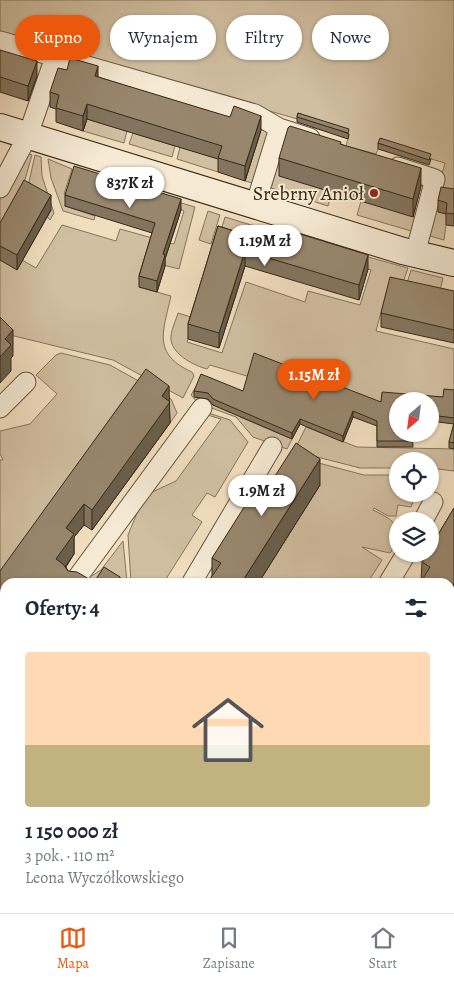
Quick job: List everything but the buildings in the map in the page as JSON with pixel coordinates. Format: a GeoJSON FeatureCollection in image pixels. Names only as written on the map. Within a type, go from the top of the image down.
{"type":"FeatureCollection","features":[{"type":"Feature","properties":{"kind":"street"},"geometry":{"type":"LineString","coordinates":[[0,41],[15,45]]}},
{"type":"Feature","properties":{"kind":"street"},"geometry":{"type":"LineString","coordinates":[[0,188],[28,135],[54,60]]}},
{"type":"Feature","properties":{"kind":"street"},"geometry":{"type":"LineString","coordinates":[[66,60],[255,114],[279,128],[325,143]]}},
{"type":"Feature","properties":{"kind":"street"},"geometry":{"type":"LineString","coordinates":[[0,127],[415,254],[454,263]]}},
{"type":"Feature","properties":{"kind":"street"},"geometry":{"type":"LineString","coordinates":[[255,206],[279,128]]}},
{"type":"Feature","properties":{"kind":"street"},"geometry":{"type":"LineString","coordinates":[[380,161],[435,179],[415,254]]}},
{"type":"Feature","properties":{"kind":"street"},"geometry":{"type":"LineString","coordinates":[[0,408],[26,382]]}},
{"type":"Feature","properties":{"kind":"street"},"geometry":{"type":"LineString","coordinates":[[77,578],[202,408]]}},
{"type":"Feature","properties":{"kind":"street"},"geometry":{"type":"LineString","coordinates":[[194,578],[272,447]]}},
{"type":"Feature","properties":{"kind":"street"},"geometry":{"type":"LineString","coordinates":[[428,512],[433,502]]}},
{"type":"Feature","properties":{"kind":"street"},"geometry":{"type":"LineString","coordinates":[[391,578],[401,562]]}},
{"type":"Feature","properties":{"kind":"shaded area"},"geometry":{"type":"Polygon","coordinates":[[[0,0],[454,0],[454,200],[446,225],[444,240],[426,235],[445,163],[380,144],[376,154],[346,146],[349,134],[93,60],[100,60],[100,15],[15,15],[15,37],[0,33],[0,0]]]}},
{"type":"Feature","properties":{"kind":"shaded area"},"geometry":{"type":"Polygon","coordinates":[[[87,119],[127,131],[124,143],[83,131],[87,119]]]}},
{"type":"Feature","properties":{"kind":"shaded area"},"geometry":{"type":"Polygon","coordinates":[[[261,129],[271,132],[260,185],[245,181],[261,129]]]}},
{"type":"Feature","properties":{"kind":"shaded area"},"geometry":{"type":"Polygon","coordinates":[[[133,133],[175,146],[172,157],[129,144],[133,133]]]}},
{"type":"Feature","properties":{"kind":"shaded area"},"geometry":{"type":"Polygon","coordinates":[[[180,147],[222,160],[218,172],[177,159],[180,147]]]}},
{"type":"Feature","properties":{"kind":"shaded area"},"geometry":{"type":"Polygon","coordinates":[[[23,152],[32,155],[22,190],[0,227],[0,200],[23,152]]]}},
{"type":"Feature","properties":{"kind":"shaded area"},"geometry":{"type":"Polygon","coordinates":[[[35,155],[41,157],[42,176],[54,213],[50,220],[27,191],[35,155]]]}},
{"type":"Feature","properties":{"kind":"shaded area"},"geometry":{"type":"Polygon","coordinates":[[[48,159],[72,169],[64,194],[68,196],[65,206],[95,216],[94,220],[63,211],[51,178],[48,159]]]}},
{"type":"Feature","properties":{"kind":"shaded area"},"geometry":{"type":"Polygon","coordinates":[[[278,164],[332,192],[328,206],[271,188],[278,164]]]}},
{"type":"Feature","properties":{"kind":"shaded area"},"geometry":{"type":"Polygon","coordinates":[[[164,198],[195,207],[179,269],[147,261],[139,287],[171,296],[165,321],[163,341],[171,358],[192,372],[194,376],[183,398],[113,360],[10,335],[0,325],[0,260],[22,260],[36,268],[62,225],[116,241],[120,229],[174,244],[184,211],[164,198]]]}},
{"type":"Feature","properties":{"kind":"shaded area"},"geometry":{"type":"Polygon","coordinates":[[[361,201],[415,217],[411,231],[357,215],[361,201]]]}},
{"type":"Feature","properties":{"kind":"shaded area"},"geometry":{"type":"Polygon","coordinates":[[[208,211],[220,215],[211,244],[199,240],[208,211]]]}},
{"type":"Feature","properties":{"kind":"shaded area"},"geometry":{"type":"Polygon","coordinates":[[[225,217],[261,228],[252,251],[218,241],[225,217]]]}},
{"type":"Feature","properties":{"kind":"shaded area"},"geometry":{"type":"Polygon","coordinates":[[[270,230],[408,268],[400,292],[387,290],[376,331],[454,349],[454,397],[443,404],[439,404],[439,392],[389,392],[389,399],[382,398],[380,416],[210,365],[207,369],[202,368],[180,355],[173,345],[171,340],[172,330],[178,313],[194,318],[187,342],[222,353],[246,282],[305,302],[308,291],[360,305],[371,270],[343,261],[270,230]]]}},
{"type":"Feature","properties":{"kind":"shaded area"},"geometry":{"type":"Polygon","coordinates":[[[411,270],[443,278],[437,303],[404,293],[411,270]]]}},
{"type":"Feature","properties":{"kind":"shaded area"},"geometry":{"type":"Polygon","coordinates":[[[61,353],[110,365],[171,399],[177,413],[170,423],[162,417],[9,578],[0,578],[0,460],[3,460],[0,454],[0,431],[30,424],[57,394],[36,375],[56,355],[61,353]]]}},
{"type":"Feature","properties":{"kind":"shaded area"},"geometry":{"type":"Polygon","coordinates":[[[200,380],[195,397],[229,412],[239,413],[240,417],[292,439],[287,449],[253,437],[236,417],[198,403],[191,395],[200,380]]]}},
{"type":"Feature","properties":{"kind":"shaded area"},"geometry":{"type":"Polygon","coordinates":[[[196,409],[230,420],[248,442],[215,497],[207,493],[192,515],[202,522],[167,578],[131,578],[128,535],[140,506],[150,493],[176,481],[221,419],[204,414],[195,426],[183,416],[196,409]]]}},
{"type":"Feature","properties":{"kind":"shaded area"},"geometry":{"type":"Polygon","coordinates":[[[306,427],[357,447],[454,449],[454,471],[439,469],[439,452],[389,452],[389,468],[360,468],[294,451],[306,427]]]}},
{"type":"Feature","properties":{"kind":"shaded area"},"geometry":{"type":"Polygon","coordinates":[[[292,456],[364,475],[389,475],[389,502],[413,502],[411,507],[398,505],[397,512],[389,512],[389,516],[374,508],[373,510],[389,519],[389,553],[362,547],[382,560],[371,578],[262,578],[320,485],[292,456]]]}},
{"type":"Feature","properties":{"kind":"shaded area"},"geometry":{"type":"Polygon","coordinates":[[[123,541],[127,578],[88,578],[101,570],[123,541]]]}},
{"type":"Feature","properties":{"kind":"place","name":"Srebrny Anioł"},"geometry":{"type":"Point","coordinates":[374,193]}}]}
